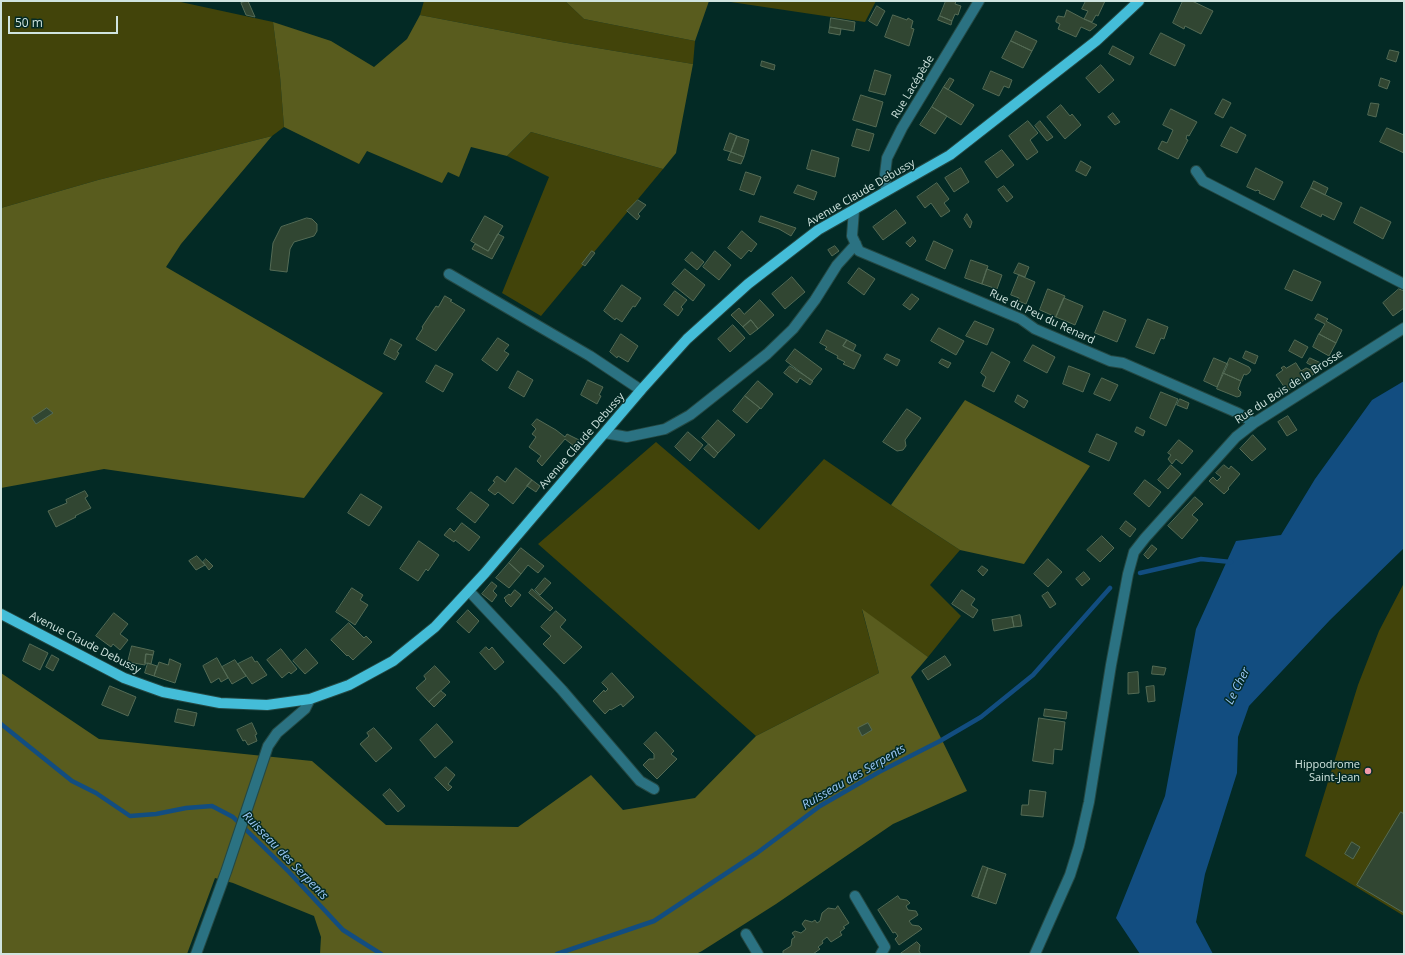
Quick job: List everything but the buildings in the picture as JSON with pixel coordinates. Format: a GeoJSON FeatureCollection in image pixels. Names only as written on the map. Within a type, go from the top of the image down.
{"type":"FeatureCollection","features":[{"type":"Feature","properties":{"kind":"main road","name":"Avenue Claude Debussy"},"geometry":{"type":"LineString","coordinates":[[1,614],[124,678],[163,692],[220,703],[267,705],[310,699],[349,685],[393,661],[435,626],[469,591],[641,390],[687,339],[748,284],[818,230],[950,155],[1096,41],[1139,1]]}},
{"type":"Feature","properties":{"kind":"street","name":"Rue Lacépède"},"geometry":{"type":"LineString","coordinates":[[886,191],[885,174],[887,158],[902,128],[979,1]]}},
{"type":"Feature","properties":{"kind":"street"},"geometry":{"type":"LineString","coordinates":[[1196,171],[1203,181],[1404,284]]}},
{"type":"Feature","properties":{"kind":"street"},"geometry":{"type":"LineString","coordinates":[[605,433],[627,437],[665,429],[690,415],[767,354],[793,329],[815,300],[837,265],[856,244],[852,236],[854,210]]}},
{"type":"Feature","properties":{"kind":"street","name":"Rue du Peu du Renard"},"geometry":{"type":"LineString","coordinates":[[856,244],[859,251],[1021,319],[1036,329],[1110,361],[1123,363],[1231,410],[1254,423]]}},
{"type":"Feature","properties":{"kind":"street"},"geometry":{"type":"LineString","coordinates":[[449,274],[590,356],[641,390]]}},
{"type":"Feature","properties":{"kind":"street","name":"Rue du Bois de la Brosse"},"geometry":{"type":"LineString","coordinates":[[1035,954],[1070,875],[1079,846],[1089,802],[1111,665],[1128,574],[1134,552],[1236,437],[1254,423],[1404,328]]}},
{"type":"Feature","properties":{"kind":"street"},"geometry":{"type":"LineString","coordinates":[[469,591],[562,690],[640,780],[654,789]]}},
{"type":"Feature","properties":{"kind":"street"},"geometry":{"type":"LineString","coordinates":[[196,954],[226,872],[268,746],[277,733],[305,709],[310,699]]}},
{"type":"Feature","properties":{"kind":"street"},"geometry":{"type":"LineString","coordinates":[[854,896],[885,947],[881,954]]}},
{"type":"Feature","properties":{"kind":"street"},"geometry":{"type":"LineString","coordinates":[[746,934],[758,954]]}},
{"type":"Feature","properties":{"kind":"shaded area"},"geometry":{"type":"Polygon","coordinates":[[[1,1],[176,1],[273,22],[280,76],[284,127],[272,136],[98,180],[1,208],[1,1]]]}},
{"type":"Feature","properties":{"kind":"shaded area"},"geometry":{"type":"Polygon","coordinates":[[[424,1],[565,1],[584,19],[695,41],[693,64],[561,42],[420,15],[424,1]]]}},
{"type":"Feature","properties":{"kind":"shaded area"},"geometry":{"type":"Polygon","coordinates":[[[565,1],[709,1],[695,41],[584,19],[565,1]]]}},
{"type":"Feature","properties":{"kind":"shaded area"},"geometry":{"type":"Polygon","coordinates":[[[724,1],[876,1],[865,22],[724,1]]]}},
{"type":"Feature","properties":{"kind":"shaded area"},"geometry":{"type":"Polygon","coordinates":[[[420,15],[561,42],[693,64],[676,153],[663,169],[531,132],[507,156],[471,147],[459,177],[448,172],[442,183],[367,151],[359,164],[284,127],[280,76],[273,22],[331,41],[374,67],[407,39],[420,15]]]}},
{"type":"Feature","properties":{"kind":"shaded area"},"geometry":{"type":"Polygon","coordinates":[[[531,132],[663,169],[541,316],[502,293],[549,177],[507,156],[531,132]]]}},
{"type":"Feature","properties":{"kind":"shaded area"},"geometry":{"type":"Polygon","coordinates":[[[272,136],[181,244],[166,267],[383,393],[304,498],[104,469],[1,488],[1,208],[98,180],[272,136]]]}},
{"type":"Feature","properties":{"kind":"shaded area"},"geometry":{"type":"Polygon","coordinates":[[[965,400],[1090,466],[1024,564],[960,550],[891,505],[965,400]]]}},
{"type":"Feature","properties":{"kind":"shaded area"},"geometry":{"type":"Polygon","coordinates":[[[656,442],[759,530],[824,459],[960,550],[930,585],[961,616],[928,657],[862,610],[879,673],[756,736],[538,544],[656,442]]]}},
{"type":"Feature","properties":{"kind":"shaded area","name":"Hippodrome Saint-Jean"},"geometry":{"type":"Polygon","coordinates":[[[1404,583],[1404,916],[1305,856],[1358,685],[1379,631],[1404,583]]]}},
{"type":"Feature","properties":{"kind":"shaded area"},"geometry":{"type":"Polygon","coordinates":[[[862,609],[928,657],[911,677],[967,791],[893,824],[776,904],[696,954],[320,954],[321,937],[314,916],[233,883],[215,878],[187,954],[1,954],[1,673],[99,739],[312,761],[386,825],[518,827],[591,775],[623,810],[695,798],[756,736],[879,673],[862,609]]]}},
{"type":"Feature","properties":{"kind":"water","name":"Le Cher"},"geometry":{"type":"Polygon","coordinates":[[[1404,381],[1404,548],[1330,620],[1249,706],[1238,737],[1237,773],[1205,874],[1196,922],[1213,954],[1140,954],[1116,918],[1165,796],[1196,629],[1236,541],[1281,535],[1315,479],[1372,400],[1404,381]]]}},
{"type":"Feature","properties":{"kind":"waterway","name":"Ruisseau des Serpents"},"geometry":{"type":"LineString","coordinates":[[1140,573],[1201,559],[1231,562]]}},
{"type":"Feature","properties":{"kind":"waterway","name":"Ruisseau des Serpents"},"geometry":{"type":"LineString","coordinates":[[557,954],[654,921],[757,853],[820,806],[879,772],[940,741],[981,717],[1033,675],[1110,588]]}},
{"type":"Feature","properties":{"kind":"waterway","name":"Ruisseau des Serpents"},"geometry":{"type":"LineString","coordinates":[[1,724],[72,781],[96,793],[130,816],[212,806],[233,817],[289,872],[343,930],[381,954]]}},
{"type":"Feature","properties":{"kind":"place","name":"Hippodrome Saint-Jean"},"geometry":{"type":"Point","coordinates":[1368,771]}}]}
